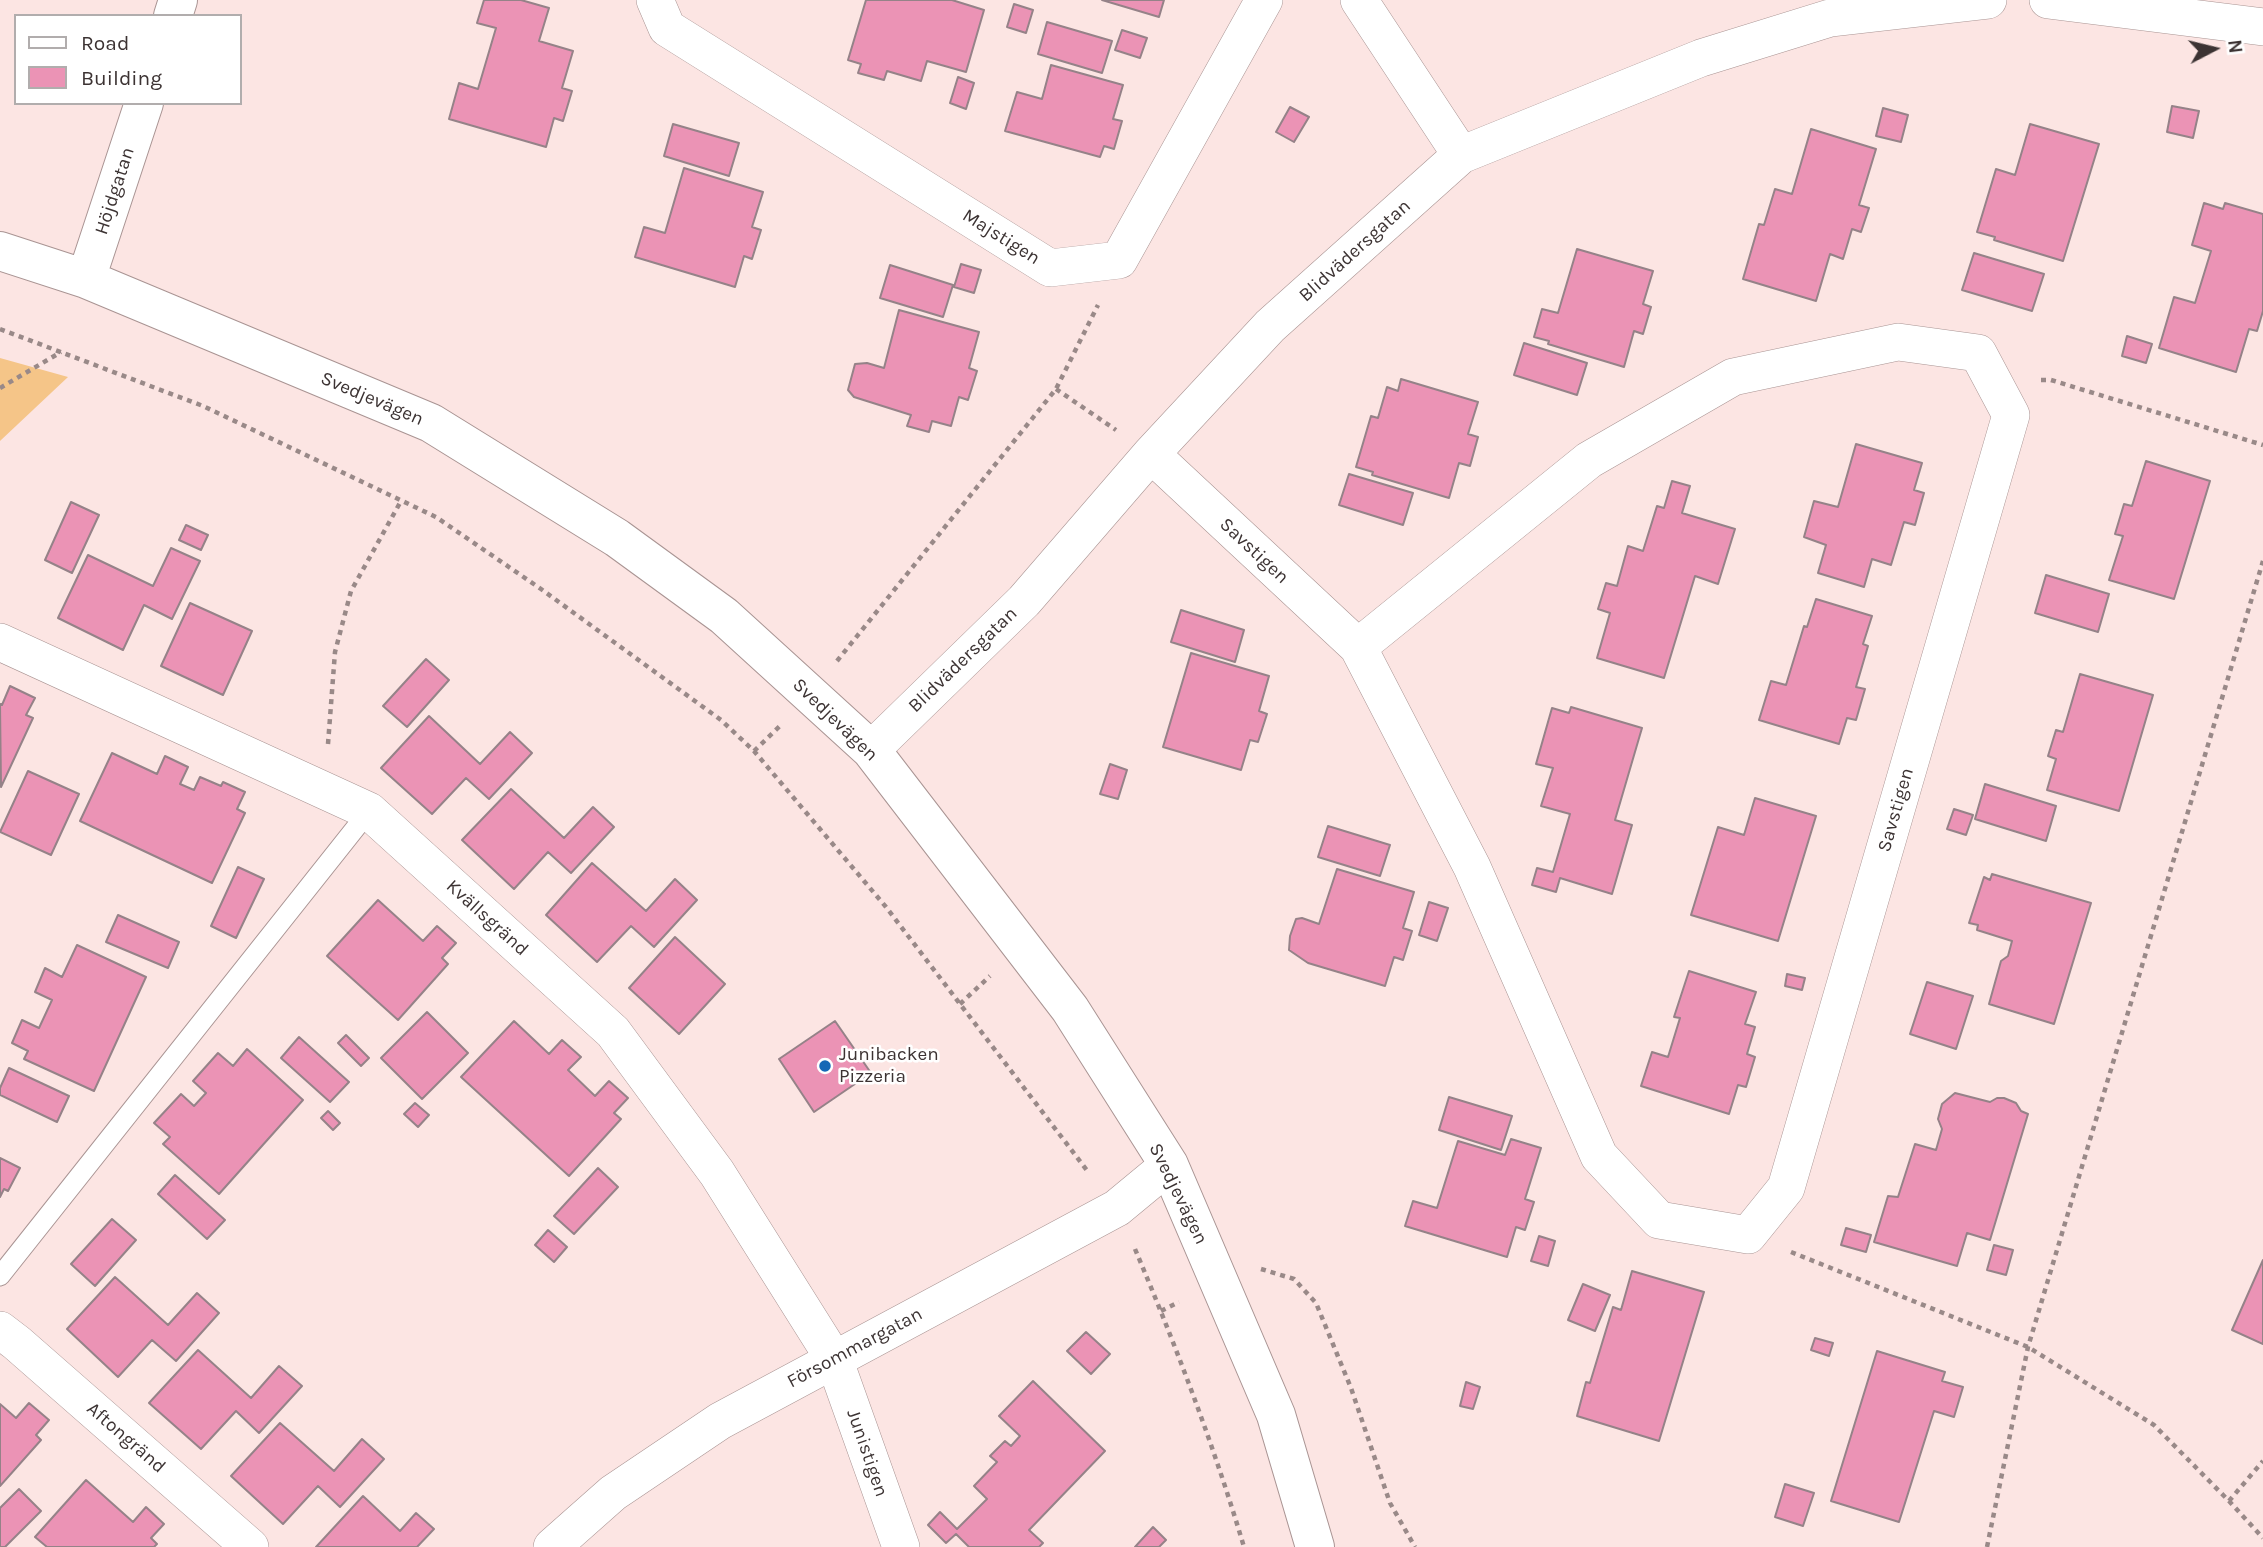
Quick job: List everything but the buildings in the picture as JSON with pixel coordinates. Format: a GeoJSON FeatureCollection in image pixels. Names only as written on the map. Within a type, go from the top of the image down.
{"type":"FeatureCollection","features":[{"type":"Feature","properties":{"kind":"street","name":"Majstigen"},"geometry":{"type":"LineString","coordinates":[[655,0],[667,28],[1050,268],[1119,260]]}},
{"type":"Feature","properties":{"kind":"street"},"geometry":{"type":"LineString","coordinates":[[1119,260],[1264,0]]}},
{"type":"Feature","properties":{"kind":"street"},"geometry":{"type":"LineString","coordinates":[[1359,0],[1461,155]]}},
{"type":"Feature","properties":{"kind":"street","name":"Blidvädersgatan"},"geometry":{"type":"LineString","coordinates":[[872,750],[1024,601],[1151,454],[1270,326],[1461,155],[1701,58],[1830,18],[1988,0]]}},
{"type":"Feature","properties":{"kind":"street"},"geometry":{"type":"LineString","coordinates":[[2048,0],[2263,27]]}},
{"type":"Feature","properties":{"kind":"street","name":"Höjdgatan"},"geometry":{"type":"LineString","coordinates":[[86,279],[143,105]]}},
{"type":"Feature","properties":{"kind":"street","name":"Svedjevägen"},"geometry":{"type":"LineString","coordinates":[[0,251],[86,279],[430,423],[617,538],[724,616],[872,750],[1070,1009],[1169,1165],[1276,1415],[1315,1547]]}},
{"type":"Feature","properties":{"kind":"street","name":"Savstigen"},"geometry":{"type":"LineString","coordinates":[[1151,454],[1358,647],[1472,867],[1600,1156],[1659,1220],[1748,1235],[1786,1188],[2011,415],[1978,353],[1898,342],[1733,377],[1589,460],[1358,647]]}},
{"type":"Feature","properties":{"kind":"street","name":"Kvällsgränd"},"geometry":{"type":"LineString","coordinates":[[0,642],[369,811],[613,1032],[717,1174],[834,1359]]}},
{"type":"Feature","properties":{"kind":"street","name":"Försommargatan"},"geometry":{"type":"LineString","coordinates":[[552,1547],[613,1493],[720,1421],[1117,1208],[1169,1165]]}},
{"type":"Feature","properties":{"kind":"street","name":"Aftongränd"},"geometry":{"type":"LineString","coordinates":[[0,1330],[250,1547]]}},
{"type":"Feature","properties":{"kind":"street","name":"Junistigen"},"geometry":{"type":"LineString","coordinates":[[834,1359],[901,1547]]}},
{"type":"Feature","properties":{"kind":"lane"},"geometry":{"type":"LineString","coordinates":[[0,1276],[369,811]]}},
{"type":"Feature","properties":{"kind":"path"},"geometry":{"type":"LineString","coordinates":[[754,751],[811,695],[1056,389],[1119,260]]}},
{"type":"Feature","properties":{"kind":"path"},"geometry":{"type":"LineString","coordinates":[[0,329],[203,406],[436,517],[541,589],[721,720],[754,751],[886,907],[1117,1208],[1161,1311],[1244,1547]]}},
{"type":"Feature","properties":{"kind":"path"},"geometry":{"type":"LineString","coordinates":[[0,388],[62,352]]}},
{"type":"Feature","properties":{"kind":"path"},"geometry":{"type":"LineString","coordinates":[[1994,382],[2051,380],[2263,445]]}},
{"type":"Feature","properties":{"kind":"path"},"geometry":{"type":"LineString","coordinates":[[1056,389],[1151,454]]}},
{"type":"Feature","properties":{"kind":"path"},"geometry":{"type":"LineString","coordinates":[[324,790],[335,652],[351,591],[401,501]]}},
{"type":"Feature","properties":{"kind":"path"},"geometry":{"type":"LineString","coordinates":[[1987,1547],[2028,1347],[2263,561]]}},
{"type":"Feature","properties":{"kind":"path"},"geometry":{"type":"LineString","coordinates":[[960,1004],[994,973]]}},
{"type":"Feature","properties":{"kind":"path"},"geometry":{"type":"LineString","coordinates":[[1748,1235],[2028,1347],[2154,1425],[2263,1538]]}},
{"type":"Feature","properties":{"kind":"path"},"geometry":{"type":"LineString","coordinates":[[1161,1311],[1219,1282],[1261,1268],[1294,1279],[1316,1303],[1351,1388],[1390,1503],[1415,1547]]}},
{"type":"Feature","properties":{"kind":"path"},"geometry":{"type":"LineString","coordinates":[[2229,1501],[2263,1461]]}},
{"type":"Feature","properties":{"kind":"shaded area"},"geometry":{"type":"Polygon","coordinates":[[[0,358],[68,377],[0,441],[0,358]]]}},
{"type":"Feature","properties":{"kind":"place","name":"Junibacken Pizzeria"},"geometry":{"type":"Point","coordinates":[825,1066]}}]}
